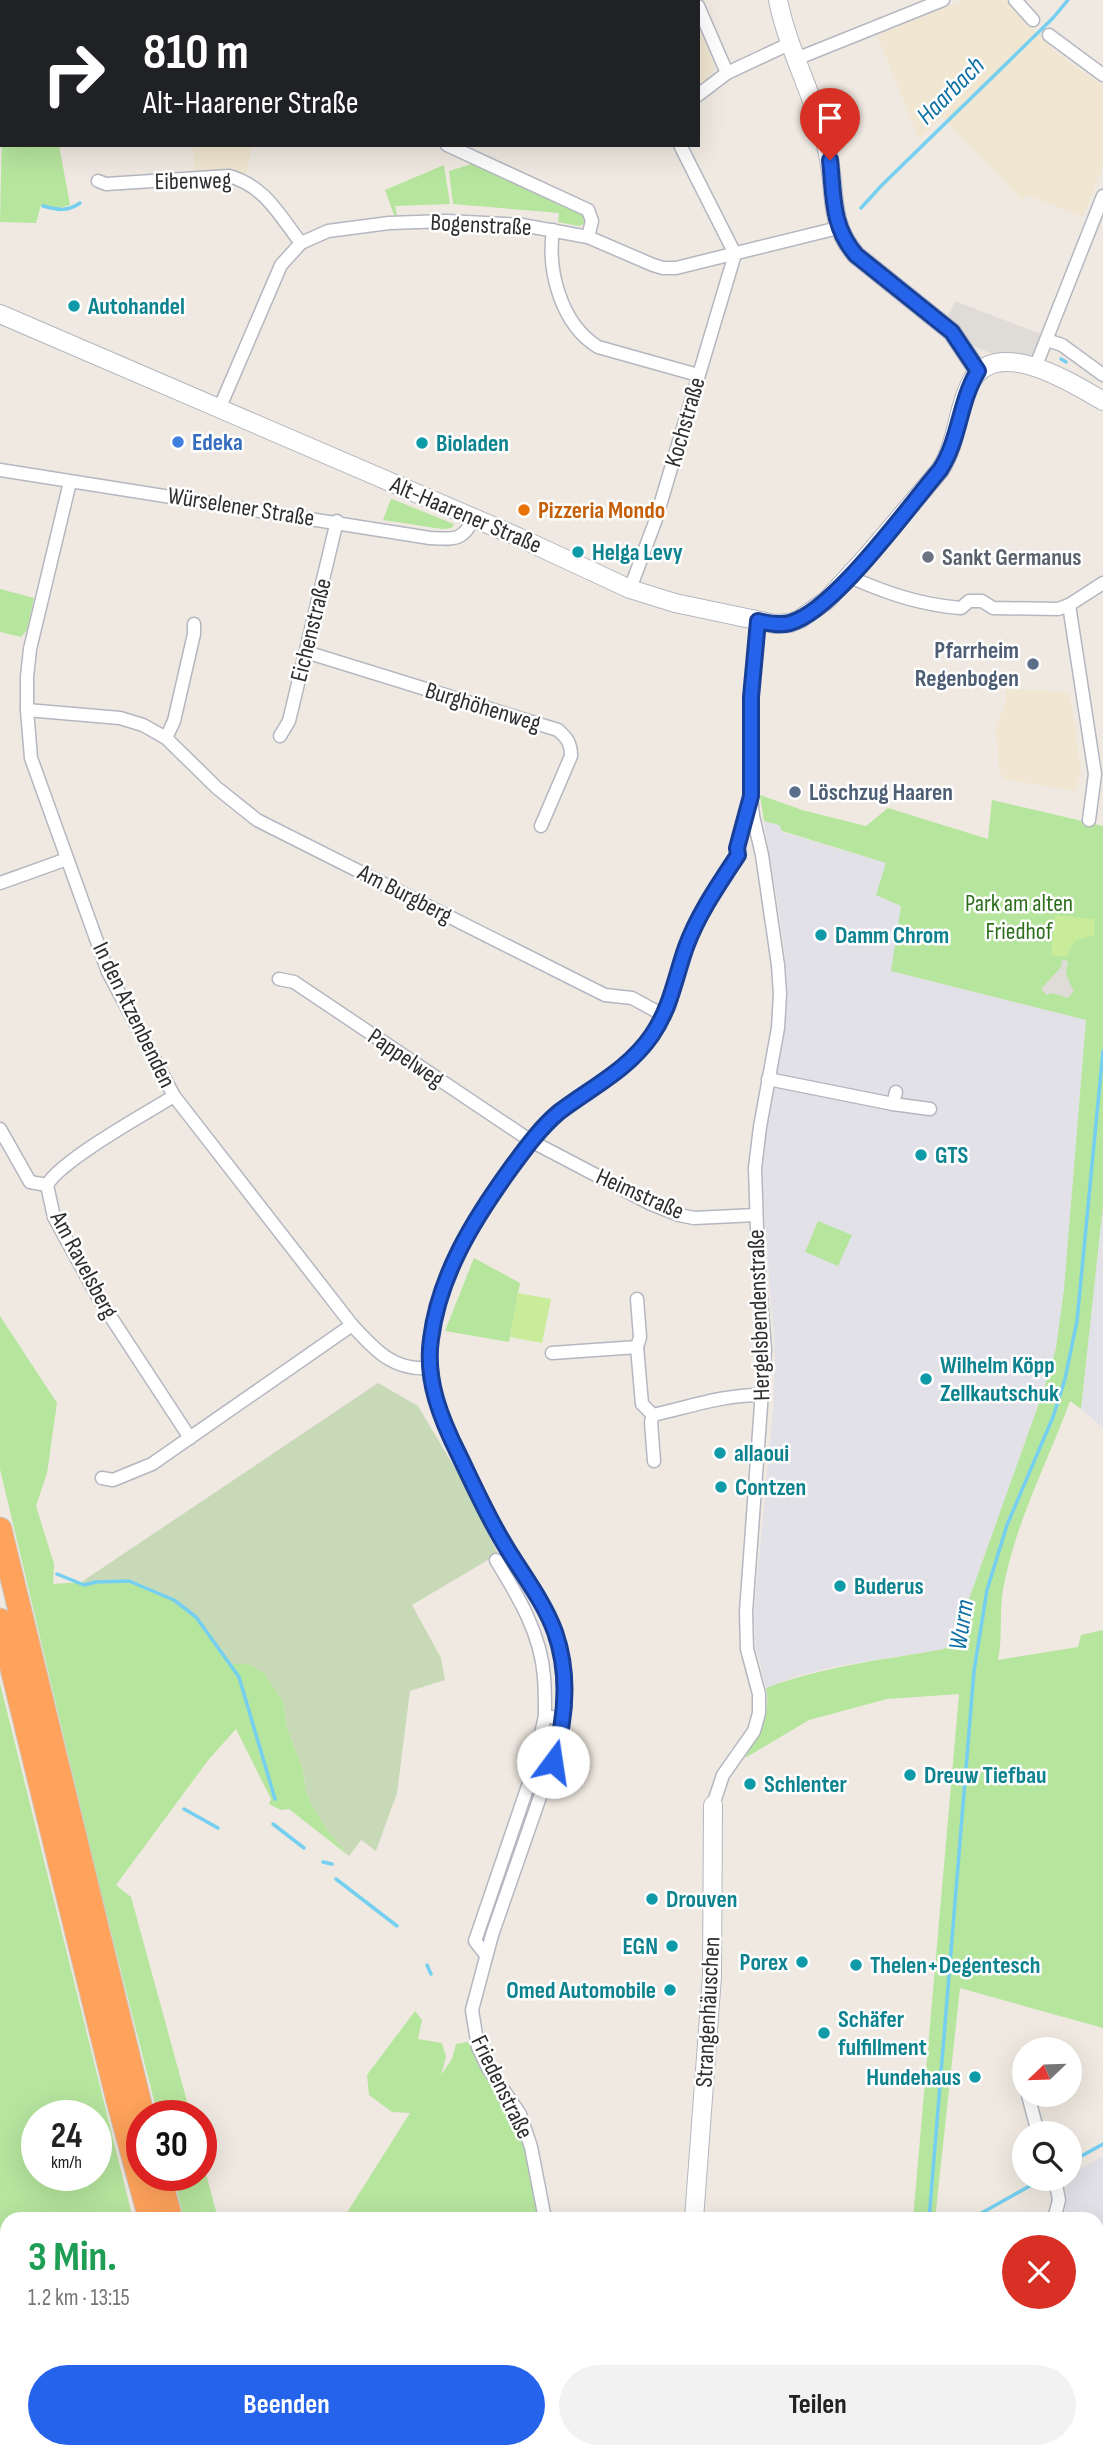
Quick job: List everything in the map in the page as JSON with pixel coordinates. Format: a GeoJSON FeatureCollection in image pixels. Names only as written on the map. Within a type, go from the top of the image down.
{"type":"FeatureCollection","features":[{"type":"Feature","properties":{"kind":"highway"},"geometry":{"type":"LineString","coordinates":[[0,1529],[10,1571],[10,1617],[114,2088],[148,2212]]}},
{"type":"Feature","properties":{"kind":"highway"},"geometry":{"type":"LineString","coordinates":[[10,1617],[139,2100]]}},
{"type":"Feature","properties":{"kind":"highway"},"geometry":{"type":"LineString","coordinates":[[163,2191],[169,2212]]}},
{"type":"Feature","properties":{"kind":"main road"},"geometry":{"type":"LineString","coordinates":[[778,0],[792,52],[822,126],[830,160],[838,228],[845,242],[856,255],[952,332],[978,371],[994,362],[1003,361],[1035,368],[1054,374],[1102,399]]}},
{"type":"Feature","properties":{"kind":"main road","name":"Alt-Haarener Straße"},"geometry":{"type":"LineString","coordinates":[[0,314],[219,407],[630,589],[675,603],[780,624],[800,619],[827,600],[850,577],[940,470],[949,455],[970,385],[978,371]]}},
{"type":"Feature","properties":{"kind":"main road","name":"Strangenhäuschen"},"geometry":{"type":"LineString","coordinates":[[695,2212],[712,1990],[713,1805]]}},
{"type":"Feature","properties":{"kind":"street"},"geometry":{"type":"LineString","coordinates":[[700,93],[727,73],[943,0]]}},
{"type":"Feature","properties":{"kind":"street"},"geometry":{"type":"LineString","coordinates":[[1015,0],[1033,20]]}},
{"type":"Feature","properties":{"kind":"street"},"geometry":{"type":"LineString","coordinates":[[700,10],[727,73]]}},
{"type":"Feature","properties":{"kind":"street"},"geometry":{"type":"LineString","coordinates":[[1049,35],[1103,75]]}},
{"type":"Feature","properties":{"kind":"street"},"geometry":{"type":"LineString","coordinates":[[451,147],[588,210],[592,221],[587,237]]}},
{"type":"Feature","properties":{"kind":"street"},"geometry":{"type":"LineString","coordinates":[[681,147],[735,254]]}},
{"type":"Feature","properties":{"kind":"street","name":"Eibenweg"},"geometry":{"type":"LineString","coordinates":[[98,181],[106,184],[229,176],[246,181],[261,192],[302,243]]}},
{"type":"Feature","properties":{"kind":"street"},"geometry":{"type":"LineString","coordinates":[[1035,368],[1103,196]]}},
{"type":"Feature","properties":{"kind":"street","name":"Bogenstraße"},"geometry":{"type":"LineString","coordinates":[[219,407],[281,265],[302,243],[328,231],[420,222],[482,222],[553,230],[587,237],[663,268],[676,268],[838,228]]}},
{"type":"Feature","properties":{"kind":"street"},"geometry":{"type":"LineString","coordinates":[[553,230],[550,250],[553,276],[564,306],[586,338],[598,347],[698,375]]}},
{"type":"Feature","properties":{"kind":"street","name":"Kochstraße"},"geometry":{"type":"LineString","coordinates":[[630,589],[655,523],[735,254]]}},
{"type":"Feature","properties":{"kind":"street"},"geometry":{"type":"LineString","coordinates":[[1047,340],[1062,345],[1103,375]]}},
{"type":"Feature","properties":{"kind":"street","name":"Würselener Straße"},"geometry":{"type":"LineString","coordinates":[[0,470],[337,521],[430,538],[451,539],[464,534],[473,519]]}},
{"type":"Feature","properties":{"kind":"street","name":"In den Atzenbenden"},"geometry":{"type":"LineString","coordinates":[[70,482],[30,649],[27,710],[31,758],[108,972],[174,1096],[352,1325],[378,1354],[397,1365],[430,1368]]}},
{"type":"Feature","properties":{"kind":"street","name":"Eichenstraße"},"geometry":{"type":"LineString","coordinates":[[280,737],[289,721],[337,521]]}},
{"type":"Feature","properties":{"kind":"street"},"geometry":{"type":"LineString","coordinates":[[850,577],[931,606],[961,608],[969,601],[982,601],[993,608],[1043,611],[1069,605],[1103,583]]}},
{"type":"Feature","properties":{"kind":"street"},"geometry":{"type":"LineString","coordinates":[[1069,605],[1099,773],[1089,820]]}},
{"type":"Feature","properties":{"kind":"street","name":"Friedenstraße"},"geometry":{"type":"LineString","coordinates":[[758,621],[751,697],[751,796],[754,825],[762,855]]}},
{"type":"Feature","properties":{"kind":"street"},"geometry":{"type":"LineString","coordinates":[[166,738],[174,721],[194,624]]}},
{"type":"Feature","properties":{"kind":"street","name":"Burghöhenweg"},"geometry":{"type":"LineString","coordinates":[[306,652],[558,730],[567,737],[571,756],[541,826]]}},
{"type":"Feature","properties":{"kind":"street","name":"Am Burgberg"},"geometry":{"type":"LineString","coordinates":[[27,710],[120,718],[143,725],[166,738],[216,788],[257,820],[605,995],[632,998],[665,1016]]}},
{"type":"Feature","properties":{"kind":"street","name":"Friedenstraße"},"geometry":{"type":"LineString","coordinates":[[544,2212],[531,2147],[520,2114],[488,2068],[478,2047],[474,2032],[473,2003],[486,1955],[548,1779],[563,1718],[565,1689],[561,1655],[554,1631],[542,1606],[494,1526],[439,1412],[430,1368],[431,1338],[446,1279],[458,1251],[481,1210],[531,1141],[558,1113],[632,1060],[665,1016],[686,947],[697,922],[738,855],[737,848],[751,796]]}},
{"type":"Feature","properties":{"kind":"street"},"geometry":{"type":"LineString","coordinates":[[738,855],[762,855]]}},
{"type":"Feature","properties":{"kind":"street","name":"Hergelsbendenstraße"},"geometry":{"type":"LineString","coordinates":[[713,1805],[723,1774],[754,1731],[759,1713],[759,1694],[747,1648],[746,1612],[765,1350],[755,1168],[778,1028],[780,994],[762,855]]}},
{"type":"Feature","properties":{"kind":"street"},"geometry":{"type":"LineString","coordinates":[[0,883],[67,859]]}},
{"type":"Feature","properties":{"kind":"street","name":"Pappelweg"},"geometry":{"type":"LineString","coordinates":[[279,979],[294,982],[531,1141]]}},
{"type":"Feature","properties":{"kind":"street"},"geometry":{"type":"LineString","coordinates":[[768,1079],[895,1098],[930,1110]]}},
{"type":"Feature","properties":{"kind":"street","name":"Am Ravelsberg"},"geometry":{"type":"LineString","coordinates":[[174,1096],[72,1161],[52,1176],[47,1185],[54,1217],[99,1298],[190,1438]]}},
{"type":"Feature","properties":{"kind":"street"},"geometry":{"type":"LineString","coordinates":[[0,1129],[30,1182],[47,1185]]}},
{"type":"Feature","properties":{"kind":"street","name":"Heimstraße"},"geometry":{"type":"LineString","coordinates":[[531,1141],[651,1204],[679,1215],[708,1218],[756,1215]]}},
{"type":"Feature","properties":{"kind":"street"},"geometry":{"type":"LineString","coordinates":[[636,1299],[642,1405],[653,1415]]}},
{"type":"Feature","properties":{"kind":"street"},"geometry":{"type":"LineString","coordinates":[[102,1478],[114,1480],[152,1464],[352,1325]]}},
{"type":"Feature","properties":{"kind":"street"},"geometry":{"type":"LineString","coordinates":[[552,1353],[637,1348]]}},
{"type":"Feature","properties":{"kind":"street"},"geometry":{"type":"LineString","coordinates":[[653,1415],[724,1398],[763,1395]]}},
{"type":"Feature","properties":{"kind":"street"},"geometry":{"type":"LineString","coordinates":[[653,1415],[651,1422],[654,1461]]}},
{"type":"Feature","properties":{"kind":"street","name":"Friedenstraße"},"geometry":{"type":"LineString","coordinates":[[486,1955],[475,1941],[533,1774],[545,1716],[544,1675],[537,1642],[524,1608],[496,1560]]}},
{"type":"Feature","properties":{"kind":"street"},"geometry":{"type":"LineString","coordinates":[[545,1716],[563,1718]]}},
{"type":"Feature","properties":{"kind":"street"},"geometry":{"type":"LineString","coordinates":[[1056,2212],[1059,2200],[1057,2191]]}},
{"type":"Feature","properties":{"kind":"shaded area"},"geometry":{"type":"Polygon","coordinates":[[[963,0],[1005,0],[1055,51],[1103,84],[1103,166],[1083,217],[1025,194],[1023,201],[942,117],[919,139],[877,35],[963,0]]]}},
{"type":"Feature","properties":{"kind":"shaded area"},"geometry":{"type":"Polygon","coordinates":[[[700,31],[713,61],[711,76],[700,84],[700,31]]]}},
{"type":"Feature","properties":{"kind":"shaded area"},"geometry":{"type":"Polygon","coordinates":[[[193,147],[253,147],[246,174],[228,170],[194,172],[193,147]]]}},
{"type":"Feature","properties":{"kind":"shaded area"},"geometry":{"type":"Polygon","coordinates":[[[955,301],[1046,336],[1038,362],[987,352],[973,346],[947,318],[955,301]]]}},
{"type":"Feature","properties":{"kind":"shaded area"},"geometry":{"type":"Polygon","coordinates":[[[1006,690],[1058,691],[1070,694],[1081,771],[1076,791],[1003,779],[999,767],[996,727],[1006,703],[1006,690]]]}},
{"type":"Feature","properties":{"kind":"shaded area"},"geometry":{"type":"Polygon","coordinates":[[[764,821],[779,825],[782,832],[886,863],[901,906],[892,971],[1086,1020],[1064,1289],[1056,1348],[1044,1389],[954,1641],[944,1649],[837,1666],[797,1676],[766,1688],[756,1648],[754,1614],[773,1409],[775,1355],[761,1168],[766,1120],[786,1025],[787,995],[781,924],[764,821]]]}},
{"type":"Feature","properties":{"kind":"shaded area"},"geometry":{"type":"Polygon","coordinates":[[[1062,960],[1068,961],[1066,974],[1074,992],[1067,998],[1053,993],[1047,995],[1041,989],[1061,967],[1062,960]]]}},
{"type":"Feature","properties":{"kind":"shaded area"},"geometry":{"type":"Polygon","coordinates":[[[1103,1205],[1103,1428],[1081,1409],[1103,1205]]]}},
{"type":"Feature","properties":{"kind":"shaded area"},"geometry":{"type":"Polygon","coordinates":[[[1103,2156],[1103,2212],[1064,2212],[1066,2191],[1082,2191],[1082,2168],[1103,2156]]]}},
{"type":"Feature","properties":{"kind":"green space"},"geometry":{"type":"Polygon","coordinates":[[[2,147],[59,147],[70,205],[60,208],[41,205],[36,223],[0,222],[2,147]]]}},
{"type":"Feature","properties":{"kind":"green space"},"geometry":{"type":"Polygon","coordinates":[[[472,164],[583,214],[584,224],[579,226],[558,222],[559,213],[453,204],[449,171],[472,164]]]}},
{"type":"Feature","properties":{"kind":"green space"},"geometry":{"type":"Polygon","coordinates":[[[444,165],[450,204],[395,206],[397,215],[394,215],[385,190],[444,165]]]}},
{"type":"Feature","properties":{"kind":"green space"},"geometry":{"type":"Polygon","coordinates":[[[391,499],[454,524],[452,528],[442,529],[383,520],[391,499]]]}},
{"type":"Feature","properties":{"kind":"green space"},"geometry":{"type":"Polygon","coordinates":[[[0,589],[34,598],[27,630],[21,637],[0,632],[0,589]]]}},
{"type":"Feature","properties":{"kind":"green space","name":"Park am alten Friedhof"},"geometry":{"type":"Polygon","coordinates":[[[760,795],[802,810],[866,826],[888,808],[988,839],[992,800],[1103,826],[1103,1205],[1081,1409],[1070,1401],[1015,1541],[1003,1590],[998,1660],[1078,1647],[1081,1635],[1103,1630],[1103,2028],[960,1988],[936,2212],[914,2212],[959,1694],[887,1699],[809,1720],[745,1758],[765,1716],[766,1688],[832,1669],[944,1649],[954,1641],[1044,1389],[1056,1348],[1064,1289],[1086,1020],[891,971],[901,906],[876,895],[886,863],[782,831],[779,825],[764,821],[760,795]]]}},
{"type":"Feature","properties":{"kind":"green space"},"geometry":{"type":"Polygon","coordinates":[[[1055,915],[1095,919],[1094,935],[1075,941],[1066,957],[1051,955],[1055,915]]]}},
{"type":"Feature","properties":{"kind":"green space"},"geometry":{"type":"Polygon","coordinates":[[[818,1221],[852,1235],[838,1266],[805,1252],[818,1221]]]}},
{"type":"Feature","properties":{"kind":"green space"},"geometry":{"type":"Polygon","coordinates":[[[474,1258],[520,1283],[509,1342],[445,1331],[474,1258]]]}},
{"type":"Feature","properties":{"kind":"green space"},"geometry":{"type":"Polygon","coordinates":[[[518,1293],[551,1299],[542,1343],[510,1337],[518,1293]]]}},
{"type":"Feature","properties":{"kind":"green space"},"geometry":{"type":"Polygon","coordinates":[[[0,1316],[57,1403],[47,1473],[36,1506],[54,1564],[53,1584],[129,1579],[187,1607],[249,1664],[264,1673],[283,1701],[287,1728],[303,1769],[306,1791],[312,1805],[327,1830],[349,1856],[289,1809],[281,1810],[269,1804],[271,1799],[236,1729],[209,1759],[116,1885],[131,1897],[187,2100],[154,2100],[98,1881],[0,1469],[0,1316]]]}},
{"type":"Feature","properties":{"kind":"green space"},"geometry":{"type":"Polygon","coordinates":[[[378,1383],[418,1406],[462,1480],[498,1554],[412,1605],[441,1658],[445,1680],[410,1691],[397,1793],[376,1851],[361,1840],[349,1856],[327,1830],[312,1805],[306,1791],[303,1769],[287,1728],[283,1701],[264,1673],[249,1664],[232,1664],[196,1617],[175,1599],[129,1579],[85,1584],[83,1581],[378,1383]]]}},
{"type":"Feature","properties":{"kind":"green space"},"geometry":{"type":"Polygon","coordinates":[[[0,1683],[103,2100],[21,2100],[21,2191],[112,2191],[112,2134],[131,2212],[0,2212],[0,1683]]]}},
{"type":"Feature","properties":{"kind":"green space"},"geometry":{"type":"Polygon","coordinates":[[[415,2011],[422,2020],[418,2039],[442,2043],[446,2057],[441,2075],[452,2059],[456,2044],[468,2042],[483,2071],[513,2116],[526,2147],[538,2212],[347,2212],[410,2113],[392,2112],[369,2095],[367,2075],[415,2011]]]}},
{"type":"Feature","properties":{"kind":"green space"},"geometry":{"type":"Polygon","coordinates":[[[177,2191],[211,2191],[216,2212],[182,2212],[177,2191]]]}},
{"type":"Feature","properties":{"kind":"waterway","name":"Haarbach"},"geometry":{"type":"LineString","coordinates":[[861,208],[1068,0]]}},
{"type":"Feature","properties":{"kind":"waterway"},"geometry":{"type":"LineString","coordinates":[[43,206],[62,209],[80,203]]}},
{"type":"Feature","properties":{"kind":"waterway","name":"Haarbach"},"geometry":{"type":"LineString","coordinates":[[1061,359],[1066,362]]}},
{"type":"Feature","properties":{"kind":"waterway","name":"Wurm"},"geometry":{"type":"LineString","coordinates":[[930,2212],[974,1671],[987,1590],[1007,1525],[1053,1417],[1065,1379],[1077,1321],[1103,1051]]}},
{"type":"Feature","properties":{"kind":"waterway"},"geometry":{"type":"LineString","coordinates":[[57,1574],[84,1585],[129,1581],[174,1600],[196,1617],[239,1677],[275,1799]]}},
{"type":"Feature","properties":{"kind":"waterway"},"geometry":{"type":"LineString","coordinates":[[184,1809],[218,1828]]}},
{"type":"Feature","properties":{"kind":"waterway"},"geometry":{"type":"LineString","coordinates":[[273,1824],[304,1848]]}},
{"type":"Feature","properties":{"kind":"waterway"},"geometry":{"type":"LineString","coordinates":[[323,1862],[332,1864]]}},
{"type":"Feature","properties":{"kind":"waterway"},"geometry":{"type":"LineString","coordinates":[[336,1879],[397,1926]]}},
{"type":"Feature","properties":{"kind":"waterway"},"geometry":{"type":"LineString","coordinates":[[427,1965],[431,1974]]}},
{"type":"Feature","properties":{"kind":"waterway"},"geometry":{"type":"LineString","coordinates":[[1082,2156],[1103,2144]]}},
{"type":"Feature","properties":{"kind":"waterway"},"geometry":{"type":"LineString","coordinates":[[983,2212],[1021,2191]]}},
{"type":"Feature","properties":{"kind":"place","name":"Autohandel"},"geometry":{"type":"Point","coordinates":[74,306]}},
{"type":"Feature","properties":{"kind":"place","name":"Edeka"},"geometry":{"type":"Point","coordinates":[178,442]}},
{"type":"Feature","properties":{"kind":"place","name":"Bioladen"},"geometry":{"type":"Point","coordinates":[422,443]}},
{"type":"Feature","properties":{"kind":"place","name":"Pizzeria Mondo"},"geometry":{"type":"Point","coordinates":[524,510]}},
{"type":"Feature","properties":{"kind":"place","name":"Helga Levy"},"geometry":{"type":"Point","coordinates":[578,552]}},
{"type":"Feature","properties":{"kind":"place","name":"Sankt Germanus"},"geometry":{"type":"Point","coordinates":[928,557]}},
{"type":"Feature","properties":{"kind":"place","name":"Pfarrheim Regenbogen"},"geometry":{"type":"Point","coordinates":[1033,664]}},
{"type":"Feature","properties":{"kind":"place","name":"Löschzug Haaren"},"geometry":{"type":"Point","coordinates":[795,792]}},
{"type":"Feature","properties":{"kind":"place","name":"Damm Chrom"},"geometry":{"type":"Point","coordinates":[821,935]}},
{"type":"Feature","properties":{"kind":"place","name":"GTS"},"geometry":{"type":"Point","coordinates":[921,1155]}},
{"type":"Feature","properties":{"kind":"place","name":"Wilhelm Köpp Zellkautschuk"},"geometry":{"type":"Point","coordinates":[926,1379]}},
{"type":"Feature","properties":{"kind":"place","name":"allaoui"},"geometry":{"type":"Point","coordinates":[720,1453]}},
{"type":"Feature","properties":{"kind":"place","name":"Contzen"},"geometry":{"type":"Point","coordinates":[721,1487]}},
{"type":"Feature","properties":{"kind":"place","name":"Buderus"},"geometry":{"type":"Point","coordinates":[840,1586]}},
{"type":"Feature","properties":{"kind":"place","name":"Dreuw Tiefbau"},"geometry":{"type":"Point","coordinates":[910,1775]}},
{"type":"Feature","properties":{"kind":"place","name":"Schlenter"},"geometry":{"type":"Point","coordinates":[750,1784]}},
{"type":"Feature","properties":{"kind":"place","name":"Drouven"},"geometry":{"type":"Point","coordinates":[652,1899]}},
{"type":"Feature","properties":{"kind":"place","name":"EGN"},"geometry":{"type":"Point","coordinates":[672,1946]}},
{"type":"Feature","properties":{"kind":"place","name":"Porex"},"geometry":{"type":"Point","coordinates":[802,1962]}},
{"type":"Feature","properties":{"kind":"place","name":"Thelen+Degentesch"},"geometry":{"type":"Point","coordinates":[856,1965]}},
{"type":"Feature","properties":{"kind":"place","name":"Omed Automobile"},"geometry":{"type":"Point","coordinates":[670,1990]}},
{"type":"Feature","properties":{"kind":"place","name":"Schäfer fulfillment"},"geometry":{"type":"Point","coordinates":[824,2033]}},
{"type":"Feature","properties":{"kind":"place","name":"Hundehaus"},"geometry":{"type":"Point","coordinates":[975,2077]}},
{"type":"Feature","properties":{"kind":"route"},"geometry":{"type":"LineString","coordinates":[[553,1762],[565,1705],[561,1655],[554,1631],[542,1606],[494,1526],[439,1412],[430,1368],[431,1338],[446,1279],[475,1219],[493,1192],[531,1141],[558,1113],[632,1060],[665,1016],[686,947],[697,922],[738,855],[737,848],[751,796],[751,697],[758,621],[780,624],[800,619],[827,600],[850,577],[940,470],[949,455],[970,385],[978,371],[959,341],[939,319],[856,255],[845,242],[838,228],[830,160]]}}]}
